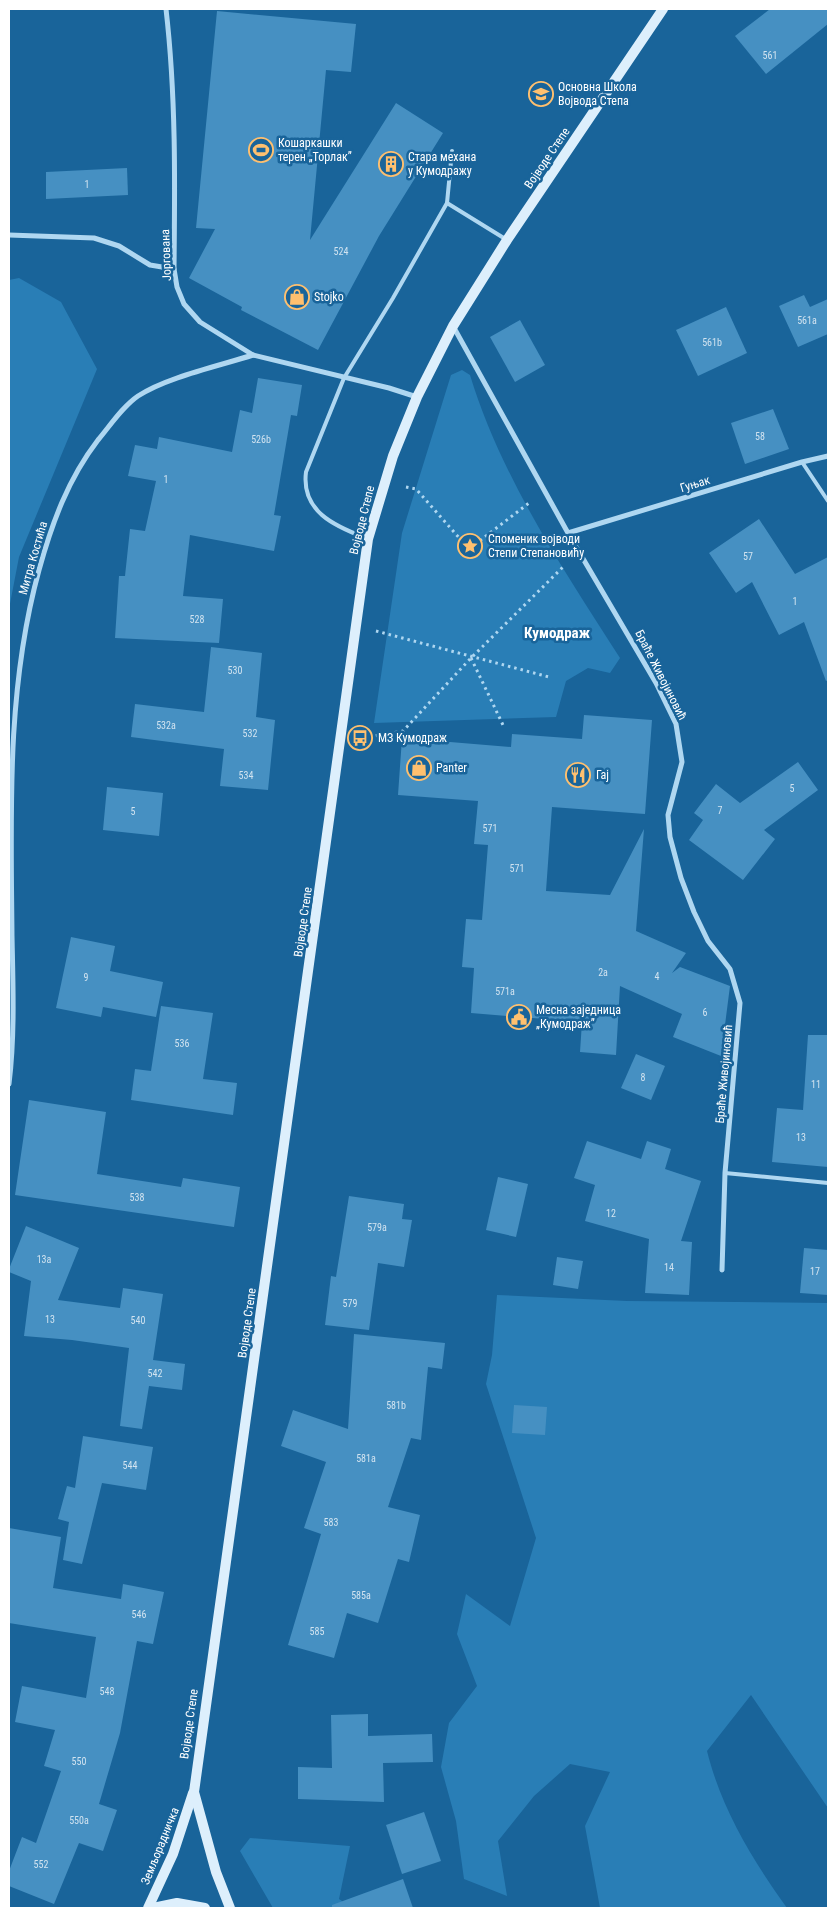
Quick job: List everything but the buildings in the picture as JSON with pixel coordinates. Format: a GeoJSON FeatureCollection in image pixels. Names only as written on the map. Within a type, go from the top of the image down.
{"type":"FeatureCollection","features":[{"type":"Feature","properties":{"kind":"street","name":"Јоргована"},"geometry":{"type":"LineString","coordinates":[[166,9],[172,62],[175,144],[174,269],[177,287],[184,304],[200,322],[253,355],[417,397]]}},
{"type":"Feature","properties":{"kind":"street","name":"Војводе Степе"},"geometry":{"type":"LineString","coordinates":[[230,1908],[213,1863],[194,1792],[368,539],[393,456],[417,397],[453,326],[507,240],[663,9]]}},
{"type":"Feature","properties":{"kind":"street"},"geometry":{"type":"LineString","coordinates":[[9,235],[59,235],[103,240],[119,246],[150,265],[174,269]]}},
{"type":"Feature","properties":{"kind":"street","name":"Браће Живојиновић"},"geometry":{"type":"LineString","coordinates":[[453,326],[568,533],[656,683],[676,724],[682,762],[668,815],[670,837],[681,878],[694,912],[708,941],[730,969],[740,1003],[725,1173],[722,1270]]}},
{"type":"Feature","properties":{"kind":"street","name":"Митра Костића"},"geometry":{"type":"LineString","coordinates":[[9,1084],[13,1016],[10,821],[14,706],[32,596],[48,536],[68,487],[88,453],[118,415],[136,397],[156,386],[253,355]]}},
{"type":"Feature","properties":{"kind":"street","name":"Гуњак"},"geometry":{"type":"LineString","coordinates":[[568,533],[802,462],[828,456]]}},
{"type":"Feature","properties":{"kind":"street","name":"Земљорадничка"},"geometry":{"type":"LineString","coordinates":[[148,1908],[173,1854],[194,1792]]}},
{"type":"Feature","properties":{"kind":"street"},"geometry":{"type":"LineString","coordinates":[[153,1908],[177,1904],[205,1908]]}},
{"type":"Feature","properties":{"kind":"lane"},"geometry":{"type":"LineString","coordinates":[[368,539],[331,522],[309,500],[304,486],[306,472],[344,378],[393,298],[447,203],[452,151]]}},
{"type":"Feature","properties":{"kind":"lane"},"geometry":{"type":"LineString","coordinates":[[447,203],[507,240]]}},
{"type":"Feature","properties":{"kind":"lane"},"geometry":{"type":"LineString","coordinates":[[802,462],[828,501]]}},
{"type":"Feature","properties":{"kind":"lane"},"geometry":{"type":"LineString","coordinates":[[725,1173],[828,1183]]}},
{"type":"Feature","properties":{"kind":"path"},"geometry":{"type":"LineString","coordinates":[[401,486],[416,489],[469,550],[533,500]]}},
{"type":"Feature","properties":{"kind":"path"},"geometry":{"type":"LineString","coordinates":[[360,738],[403,731],[471,658],[566,564]]}},
{"type":"Feature","properties":{"kind":"path"},"geometry":{"type":"LineString","coordinates":[[376,631],[471,658],[549,677]]}},
{"type":"Feature","properties":{"kind":"path"},"geometry":{"type":"LineString","coordinates":[[471,658],[503,726]]}},
{"type":"Feature","properties":{"kind":"shaded area"},"geometry":{"type":"Polygon","coordinates":[[[19,278],[61,302],[97,369],[19,557],[9,609],[9,280],[19,278]]]}},
{"type":"Feature","properties":{"kind":"shaded area"},"geometry":{"type":"Polygon","coordinates":[[[462,370],[470,375],[498,450],[535,521],[620,658],[610,673],[588,668],[566,681],[556,717],[374,723],[402,533],[451,375],[462,370]]]}},
{"type":"Feature","properties":{"kind":"shaded area"},"geometry":{"type":"Polygon","coordinates":[[[497,1295],[627,1301],[828,1303],[828,1808],[751,1695],[707,1751],[721,1793],[750,1853],[787,1908],[600,1908],[585,1826],[610,1772],[570,1764],[534,1796],[498,1841],[507,1896],[464,1879],[456,1821],[441,1767],[449,1723],[477,1686],[457,1634],[466,1594],[510,1626],[536,1538],[486,1384],[492,1355],[497,1295]]]}},
{"type":"Feature","properties":{"kind":"shaded area"},"geometry":{"type":"Polygon","coordinates":[[[250,1838],[350,1846],[339,1899],[352,1908],[273,1908],[240,1851],[250,1838]]]}},
{"type":"Feature","properties":{"kind":"place","name":"Основна Школа Војвода Степа"},"geometry":{"type":"Point","coordinates":[541,94]}},
{"type":"Feature","properties":{"kind":"place","name":"Кошаркашки терен „Торлак”"},"geometry":{"type":"Point","coordinates":[261,150]}},
{"type":"Feature","properties":{"kind":"place","name":"Стара механа у Кумодражу"},"geometry":{"type":"Point","coordinates":[391,164]}},
{"type":"Feature","properties":{"kind":"place","name":"Stojko"},"geometry":{"type":"Point","coordinates":[297,297]}},
{"type":"Feature","properties":{"kind":"place","name":"Споменик војводи Степи Степановићу"},"geometry":{"type":"Point","coordinates":[470,546]}},
{"type":"Feature","properties":{"kind":"place","name":"МЗ Кумодраж"},"geometry":{"type":"Point","coordinates":[360,738]}},
{"type":"Feature","properties":{"kind":"place","name":"Panter"},"geometry":{"type":"Point","coordinates":[419,768]}},
{"type":"Feature","properties":{"kind":"place","name":"Гај"},"geometry":{"type":"Point","coordinates":[578,775]}},
{"type":"Feature","properties":{"kind":"place","name":"Месна заједница „Кумодраж”"},"geometry":{"type":"Point","coordinates":[519,1017]}},
{"type":"Feature","properties":{"kind":"district","name":"Кумодраж"},"geometry":{"type":"Point","coordinates":[557,633]}}]}
